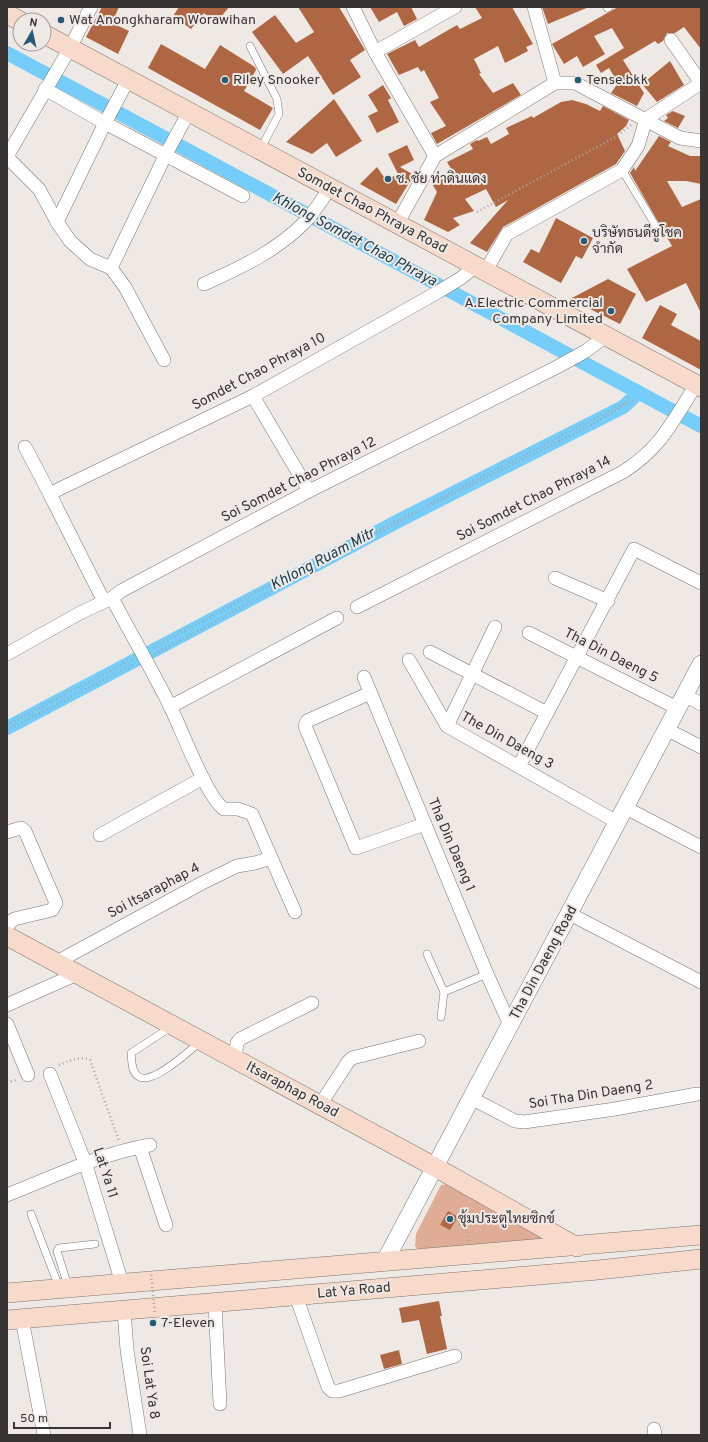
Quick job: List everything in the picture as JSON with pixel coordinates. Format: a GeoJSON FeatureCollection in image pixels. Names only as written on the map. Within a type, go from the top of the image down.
{"type":"FeatureCollection","features":[{"type":"Feature","properties":{"kind":"main road","name":"Somdet Chao Phraya Road"},"geometry":{"type":"LineString","coordinates":[[52,38],[128,80],[185,120],[260,150],[325,195],[396,224],[606,336],[695,390]]}},
{"type":"Feature","properties":{"kind":"main road","name":"Itsaraphap Road"},"geometry":{"type":"LineString","coordinates":[[7,936],[435,1167],[576,1245]]}},
{"type":"Feature","properties":{"kind":"main road","name":"Lat Ya Road"},"geometry":{"type":"LineString","coordinates":[[13,1293],[701,1235]]}},
{"type":"Feature","properties":{"kind":"main road"},"geometry":{"type":"LineString","coordinates":[[576,1245],[598,1270]]}},
{"type":"Feature","properties":{"kind":"main road","name":"Lat Ya Road"},"geometry":{"type":"LineString","coordinates":[[15,1320],[598,1270],[701,1259]]}},
{"type":"Feature","properties":{"kind":"main road"},"geometry":{"type":"LineString","coordinates":[[374,1289],[385,1261]]}},
{"type":"Feature","properties":{"kind":"main road"},"geometry":{"type":"LineString","coordinates":[[13,1293],[15,1320]]}},
{"type":"Feature","properties":{"kind":"street"},"geometry":{"type":"LineString","coordinates":[[91,7],[70,48],[46,86],[9,153],[9,158],[12,163],[20,168],[39,189],[57,222],[70,240],[90,259],[111,268],[125,287],[164,360]]}},
{"type":"Feature","properties":{"kind":"street"},"geometry":{"type":"LineString","coordinates":[[353,7],[375,52],[435,156]]}},
{"type":"Feature","properties":{"kind":"street"},"geometry":{"type":"LineString","coordinates":[[375,52],[455,7]]}},
{"type":"Feature","properties":{"kind":"street"},"geometry":{"type":"LineString","coordinates":[[534,7],[555,83]]}},
{"type":"Feature","properties":{"kind":"street"},"geometry":{"type":"LineString","coordinates":[[480,269],[507,234],[622,170],[638,146],[646,119],[701,83],[671,40]]}},
{"type":"Feature","properties":{"kind":"street"},"geometry":{"type":"LineString","coordinates":[[57,222],[107,119],[128,80]]}},
{"type":"Feature","properties":{"kind":"street"},"geometry":{"type":"LineString","coordinates":[[396,224],[435,156],[555,83],[575,83],[680,138],[701,141]]}},
{"type":"Feature","properties":{"kind":"street"},"geometry":{"type":"LineString","coordinates":[[46,86],[168,151],[243,196]]}},
{"type":"Feature","properties":{"kind":"street"},"geometry":{"type":"LineString","coordinates":[[111,268],[168,151],[185,120]]}},
{"type":"Feature","properties":{"kind":"street"},"geometry":{"type":"LineString","coordinates":[[204,284],[251,263],[305,222],[325,195]]}},
{"type":"Feature","properties":{"kind":"street","name":"Somdet Chao Phraya 10"},"geometry":{"type":"LineString","coordinates":[[50,493],[253,396],[461,278],[480,269]]}},
{"type":"Feature","properties":{"kind":"street","name":"Soi Somdet Chao Phraya 12"},"geometry":{"type":"LineString","coordinates":[[7,654],[108,600],[121,591],[309,491],[586,351],[606,336]]}},
{"type":"Feature","properties":{"kind":"street","name":"Soi Somdet Chao Phraya 14"},"geometry":{"type":"LineString","coordinates":[[357,607],[623,472],[640,461],[654,449],[695,390]]}},
{"type":"Feature","properties":{"kind":"street"},"geometry":{"type":"LineString","coordinates":[[253,396],[309,491]]}},
{"type":"Feature","properties":{"kind":"street"},"geometry":{"type":"LineString","coordinates":[[25,447],[50,493],[76,547],[144,657],[170,707],[203,778],[221,807],[224,809],[238,809],[252,814],[295,912]]}},
{"type":"Feature","properties":{"kind":"street"},"geometry":{"type":"LineString","coordinates":[[519,766],[546,713],[608,601],[634,548],[701,584]]}},
{"type":"Feature","properties":{"kind":"street"},"geometry":{"type":"LineString","coordinates":[[556,578],[608,601]]}},
{"type":"Feature","properties":{"kind":"street"},"geometry":{"type":"LineString","coordinates":[[170,707],[338,618]]}},
{"type":"Feature","properties":{"kind":"street"},"geometry":{"type":"LineString","coordinates":[[446,726],[495,627]]}},
{"type":"Feature","properties":{"kind":"street","name":"Tha Din Daeng 5"},"geometry":{"type":"LineString","coordinates":[[529,633],[577,657],[681,701],[701,704]]}},
{"type":"Feature","properties":{"kind":"street"},"geometry":{"type":"LineString","coordinates":[[430,652],[473,673],[546,713]]}},
{"type":"Feature","properties":{"kind":"street","name":"The Din Daeng 3"},"geometry":{"type":"LineString","coordinates":[[409,660],[446,726],[616,822]]}},
{"type":"Feature","properties":{"kind":"street","name":"Tha Din Daeng Road"},"geometry":{"type":"LineString","coordinates":[[385,1261],[570,914],[616,822],[701,664]]}},
{"type":"Feature","properties":{"kind":"street","name":"Tha Din Daeng 1"},"geometry":{"type":"LineString","coordinates":[[364,677],[487,974],[510,1025]]}},
{"type":"Feature","properties":{"kind":"street"},"geometry":{"type":"LineString","coordinates":[[370,693],[307,721],[305,726],[356,848],[425,824]]}},
{"type":"Feature","properties":{"kind":"street"},"geometry":{"type":"LineString","coordinates":[[666,729],[701,747]]}},
{"type":"Feature","properties":{"kind":"street"},"geometry":{"type":"LineString","coordinates":[[100,835],[203,778]]}},
{"type":"Feature","properties":{"kind":"street"},"geometry":{"type":"LineString","coordinates":[[624,807],[701,848]]}},
{"type":"Feature","properties":{"kind":"street"},"geometry":{"type":"LineString","coordinates":[[7,926],[14,919],[52,910],[56,903],[25,831],[21,828],[12,830]]}},
{"type":"Feature","properties":{"kind":"street","name":"Soi Itsaraphap 4"},"geometry":{"type":"LineString","coordinates":[[57,962],[202,883],[237,866],[255,863],[271,858]]}},
{"type":"Feature","properties":{"kind":"street"},"geometry":{"type":"LineString","coordinates":[[570,914],[701,982]]}},
{"type":"Feature","properties":{"kind":"street"},"geometry":{"type":"LineString","coordinates":[[7,1005],[77,974]]}},
{"type":"Feature","properties":{"kind":"street"},"geometry":{"type":"LineString","coordinates":[[235,1059],[237,1043],[240,1040],[312,1003]]}},
{"type":"Feature","properties":{"kind":"street"},"geometry":{"type":"LineString","coordinates":[[7,1024],[28,1075]]}},
{"type":"Feature","properties":{"kind":"street"},"geometry":{"type":"LineString","coordinates":[[320,1105],[352,1058],[419,1042]]}},
{"type":"Feature","properties":{"kind":"street","name":"Lat Ya 11"},"geometry":{"type":"LineString","coordinates":[[54,1070],[85,1162],[122,1284]]}},
{"type":"Feature","properties":{"kind":"street","name":"Soi Tha Din Daeng 2"},"geometry":{"type":"LineString","coordinates":[[471,1098],[515,1121],[524,1122],[615,1109],[696,1094]]}},
{"type":"Feature","properties":{"kind":"street"},"geometry":{"type":"LineString","coordinates":[[7,1195],[85,1162],[122,1150],[145,1146],[166,1225]]}},
{"type":"Feature","properties":{"kind":"street"},"geometry":{"type":"LineString","coordinates":[[296,1296],[328,1387],[332,1391],[339,1391],[455,1356]]}},
{"type":"Feature","properties":{"kind":"street"},"geometry":{"type":"LineString","coordinates":[[215,1303],[220,1404]]}},
{"type":"Feature","properties":{"kind":"street","name":"Soi Lat Ya 8"},"geometry":{"type":"LineString","coordinates":[[124,1311],[127,1350],[140,1435]]}},
{"type":"Feature","properties":{"kind":"street"},"geometry":{"type":"LineString","coordinates":[[15,1320],[44,1435]]}},
{"type":"Feature","properties":{"kind":"lane"},"geometry":{"type":"LineString","coordinates":[[250,46],[270,82],[277,98],[278,106],[278,114],[260,150]]}},
{"type":"Feature","properties":{"kind":"lane"},"geometry":{"type":"LineString","coordinates":[[622,170],[660,233]]}},
{"type":"Feature","properties":{"kind":"lane"},"geometry":{"type":"LineString","coordinates":[[427,954],[444,992],[441,1017]]}},
{"type":"Feature","properties":{"kind":"lane"},"geometry":{"type":"LineString","coordinates":[[444,992],[487,974]]}},
{"type":"Feature","properties":{"kind":"lane"},"geometry":{"type":"LineString","coordinates":[[174,1026],[131,1053],[134,1072],[138,1077],[145,1079],[163,1072],[202,1041]]}},
{"type":"Feature","properties":{"kind":"lane"},"geometry":{"type":"LineString","coordinates":[[31,1214],[64,1289]]}},
{"type":"Feature","properties":{"kind":"lane"},"geometry":{"type":"LineString","coordinates":[[64,1289],[57,1251],[59,1248],[94,1244]]}},
{"type":"Feature","properties":{"kind":"path"},"geometry":{"type":"LineString","coordinates":[[477,212],[617,136],[632,124],[646,119]]}},
{"type":"Feature","properties":{"kind":"path"},"geometry":{"type":"LineString","coordinates":[[7,725],[144,657],[249,596],[625,403],[629,397]]}},
{"type":"Feature","properties":{"kind":"path"},"geometry":{"type":"LineString","coordinates":[[7,730],[419,511],[586,428],[635,399]]}},
{"type":"Feature","properties":{"kind":"path"},"geometry":{"type":"LineString","coordinates":[[54,1070],[79,1058],[84,1057],[90,1060],[122,1150]]}},
{"type":"Feature","properties":{"kind":"path"},"geometry":{"type":"LineString","coordinates":[[7,1083],[28,1075]]}},
{"type":"Feature","properties":{"kind":"path"},"geometry":{"type":"LineString","coordinates":[[455,1222],[464,1226],[468,1231],[469,1242]]}},
{"type":"Feature","properties":{"kind":"path"},"geometry":{"type":"LineString","coordinates":[[151,1275],[155,1314]]}},
{"type":"Feature","properties":{"kind":"shaded area"},"geometry":{"type":"Polygon","coordinates":[[[448,1184],[539,1235],[541,1238],[536,1241],[418,1249],[415,1246],[416,1234],[441,1185],[448,1184]]]}},
{"type":"Feature","properties":{"kind":"building"},"geometry":{"type":"Polygon","coordinates":[[[102,7],[119,7],[112,23],[129,31],[118,54],[86,37],[102,7]]]}},
{"type":"Feature","properties":{"kind":"building"},"geometry":{"type":"Polygon","coordinates":[[[179,7],[229,7],[216,23],[204,13],[191,29],[173,16],[179,7]]]}},
{"type":"Feature","properties":{"kind":"building"},"geometry":{"type":"Polygon","coordinates":[[[298,7],[339,7],[365,50],[350,60],[361,77],[333,95],[308,56],[283,74],[252,32],[275,15],[296,43],[314,32],[298,7]]]}},
{"type":"Feature","properties":{"kind":"building"},"geometry":{"type":"Polygon","coordinates":[[[370,7],[411,7],[417,19],[404,26],[397,12],[379,22],[370,7]]]}},
{"type":"Feature","properties":{"kind":"building"},"geometry":{"type":"Polygon","coordinates":[[[475,7],[512,7],[533,44],[526,47],[528,51],[505,63],[498,46],[474,59],[481,73],[479,74],[493,93],[513,83],[521,95],[437,144],[431,133],[446,126],[430,102],[439,98],[424,70],[421,72],[418,67],[399,75],[387,54],[415,40],[419,47],[457,25],[460,29],[482,18],[475,7]]]}},
{"type":"Feature","properties":{"kind":"building"},"geometry":{"type":"Polygon","coordinates":[[[542,7],[589,7],[548,24],[542,7]]]}},
{"type":"Feature","properties":{"kind":"building"},"geometry":{"type":"Polygon","coordinates":[[[618,7],[701,7],[701,49],[684,27],[675,33],[667,33],[663,41],[658,44],[655,41],[623,60],[644,93],[637,106],[611,93],[618,83],[609,68],[601,73],[596,65],[624,48],[612,28],[594,36],[605,54],[583,67],[577,56],[564,64],[552,44],[618,7]]]}},
{"type":"Feature","properties":{"kind":"building","name":"Riley Snooker"},"geometry":{"type":"Polygon","coordinates":[[[161,44],[205,69],[220,45],[255,67],[256,70],[244,91],[273,108],[260,130],[148,68],[161,44]]]}},
{"type":"Feature","properties":{"kind":"building"},"geometry":{"type":"Polygon","coordinates":[[[670,61],[684,85],[657,102],[642,84],[670,61]]]}},
{"type":"Feature","properties":{"kind":"building"},"geometry":{"type":"Polygon","coordinates":[[[383,85],[391,98],[388,100],[399,122],[377,133],[368,116],[378,111],[368,95],[383,85]]]}},
{"type":"Feature","properties":{"kind":"building"},"geometry":{"type":"Polygon","coordinates":[[[334,99],[362,141],[336,157],[327,143],[312,154],[286,142],[334,99]]]}},
{"type":"Feature","properties":{"kind":"building"},"geometry":{"type":"Polygon","coordinates":[[[572,100],[586,104],[600,111],[603,106],[629,120],[626,126],[617,134],[625,151],[616,164],[503,227],[487,252],[470,243],[508,200],[496,207],[486,189],[465,199],[474,211],[453,218],[460,225],[448,232],[424,220],[437,192],[431,182],[453,172],[447,162],[473,149],[470,144],[477,140],[478,141],[487,137],[491,144],[509,134],[506,128],[532,116],[533,118],[561,102],[572,100]]]}},
{"type":"Feature","properties":{"kind":"building"},"geometry":{"type":"Polygon","coordinates":[[[673,111],[685,116],[678,128],[664,121],[668,118],[666,115],[673,111]]]}},
{"type":"Feature","properties":{"kind":"building"},"geometry":{"type":"Polygon","coordinates":[[[659,136],[671,142],[668,146],[690,156],[701,156],[701,184],[686,181],[667,181],[682,207],[701,199],[701,313],[686,283],[646,302],[627,269],[672,246],[630,173],[634,167],[635,171],[659,136]]]}},
{"type":"Feature","properties":{"kind":"building","name":"ช. ชัย ท่าดินแดง"},"geometry":{"type":"Polygon","coordinates":[[[407,145],[414,160],[400,167],[414,175],[396,204],[360,184],[377,167],[386,180],[398,174],[388,154],[407,145]]]}},
{"type":"Feature","properties":{"kind":"building"},"geometry":{"type":"Polygon","coordinates":[[[556,218],[593,238],[582,259],[576,256],[561,283],[523,262],[531,249],[539,253],[556,218]]]}},
{"type":"Feature","properties":{"kind":"building","name":"A.Electric Commercial Company Limited"},"geometry":{"type":"Polygon","coordinates":[[[608,279],[636,294],[620,324],[570,299],[608,279]]]}},
{"type":"Feature","properties":{"kind":"building"},"geometry":{"type":"Polygon","coordinates":[[[660,305],[677,314],[671,325],[701,341],[701,370],[642,338],[660,305]]]}},
{"type":"Feature","properties":{"kind":"building","name":"ซุ้มประตูไทยซิกข์"},"geometry":{"type":"Polygon","coordinates":[[[448,1211],[458,1217],[450,1230],[440,1225],[448,1211]]]}},
{"type":"Feature","properties":{"kind":"building"},"geometry":{"type":"Polygon","coordinates":[[[439,1301],[442,1316],[440,1316],[447,1349],[427,1354],[419,1320],[402,1323],[399,1308],[439,1301]]]}},
{"type":"Feature","properties":{"kind":"building"},"geometry":{"type":"Polygon","coordinates":[[[399,1350],[402,1364],[384,1369],[380,1355],[399,1350]]]}},
{"type":"Feature","properties":{"kind":"waterway","name":"Khlong Somdet Chao Phraya"},"geometry":{"type":"LineString","coordinates":[[7,53],[701,426]]}},
{"type":"Feature","properties":{"kind":"waterway","name":"Khlong Ruam Mitr"},"geometry":{"type":"LineString","coordinates":[[7,728],[402,519],[623,407],[633,398],[636,391]]}},
{"type":"Feature","properties":{"kind":"place","name":"Wat Anongkharam Worawihan"},"geometry":{"type":"Point","coordinates":[61,20]}},
{"type":"Feature","properties":{"kind":"place","name":"Riley Snooker"},"geometry":{"type":"Point","coordinates":[225,80]}},
{"type":"Feature","properties":{"kind":"place","name":"Tense.bkk"},"geometry":{"type":"Point","coordinates":[578,80]}},
{"type":"Feature","properties":{"kind":"place","name":"ช. ชัย ท่าดินแดง"},"geometry":{"type":"Point","coordinates":[388,179]}},
{"type":"Feature","properties":{"kind":"place","name":"บริษัทธนดีชูโชค จำกัด"},"geometry":{"type":"Point","coordinates":[584,241]}},
{"type":"Feature","properties":{"kind":"place","name":"A.Electric Commercial Company Limited"},"geometry":{"type":"Point","coordinates":[611,311]}},
{"type":"Feature","properties":{"kind":"place","name":"ซุ้มประตูไทยซิกข์"},"geometry":{"type":"Point","coordinates":[450,1219]}},
{"type":"Feature","properties":{"kind":"place","name":"7-Eleven"},"geometry":{"type":"Point","coordinates":[153,1323]}}]}
